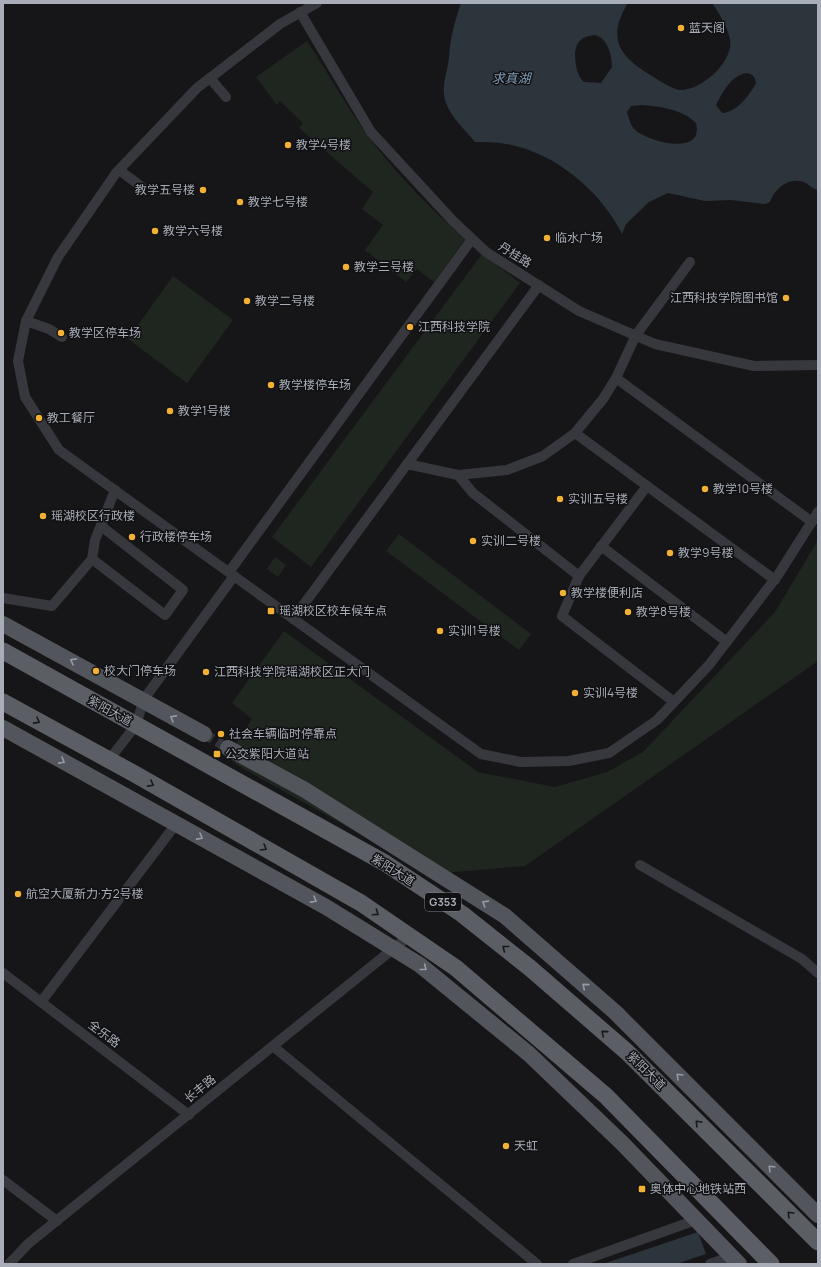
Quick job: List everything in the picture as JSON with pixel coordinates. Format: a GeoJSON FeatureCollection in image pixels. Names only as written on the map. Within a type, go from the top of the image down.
{"type":"FeatureCollection","features":[{"type":"Feature","properties":{"kind":"highway","name":"紫阳大道"},"geometry":{"type":"LineString","coordinates":[[3,651],[385,863],[462,914],[530,968],[627,1052],[818,1242]]}},
{"type":"Feature","properties":{"kind":"highway"},"geometry":{"type":"LineString","coordinates":[[3,702],[361,903],[456,968],[606,1096],[771,1264]]}},
{"type":"Feature","properties":{"kind":"main road"},"geometry":{"type":"LineString","coordinates":[[3,624],[204,734]]}},
{"type":"Feature","properties":{"kind":"main road"},"geometry":{"type":"LineString","coordinates":[[3,728],[326,907],[420,965],[529,1054],[622,1143],[736,1260]]}},
{"type":"Feature","properties":{"kind":"main road"},"geometry":{"type":"LineString","coordinates":[[228,748],[304,790],[506,916],[615,1012],[818,1215]]}},
{"type":"Feature","properties":{"kind":"street"},"geometry":{"type":"LineString","coordinates":[[317,3],[280,24],[197,88],[119,170],[58,257],[26,321],[18,361],[25,397],[59,450],[481,754],[522,762],[569,761],[609,753],[657,720],[709,665],[727,642],[774,580],[818,512]]}},
{"type":"Feature","properties":{"kind":"street","name":"丹桂路"},"geometry":{"type":"LineString","coordinates":[[300,12],[371,132],[453,221],[486,252],[579,311],[655,344],[754,366],[818,365]]}},
{"type":"Feature","properties":{"kind":"street"},"geometry":{"type":"LineString","coordinates":[[210,78],[226,97]]}},
{"type":"Feature","properties":{"kind":"street"},"geometry":{"type":"LineString","coordinates":[[119,170],[142,187]]}},
{"type":"Feature","properties":{"kind":"street"},"geometry":{"type":"LineString","coordinates":[[96,754],[112,756],[136,725],[144,700],[231,574],[472,239]]}},
{"type":"Feature","properties":{"kind":"street"},"geometry":{"type":"LineString","coordinates":[[407,464],[458,475],[507,470],[543,456],[575,433],[603,399],[616,378],[636,335],[690,262]]}},
{"type":"Feature","properties":{"kind":"street"},"geometry":{"type":"LineString","coordinates":[[293,619],[539,285]]}},
{"type":"Feature","properties":{"kind":"street"},"geometry":{"type":"LineString","coordinates":[[26,321],[49,329],[62,337]]}},
{"type":"Feature","properties":{"kind":"street"},"geometry":{"type":"LineString","coordinates":[[616,378],[812,522]]}},
{"type":"Feature","properties":{"kind":"street"},"geometry":{"type":"LineString","coordinates":[[575,433],[774,580]]}},
{"type":"Feature","properties":{"kind":"street"},"geometry":{"type":"LineString","coordinates":[[458,475],[473,493],[579,576]]}},
{"type":"Feature","properties":{"kind":"street"},"geometry":{"type":"LineString","coordinates":[[647,486],[579,576],[562,616],[674,702]]}},
{"type":"Feature","properties":{"kind":"street"},"geometry":{"type":"LineString","coordinates":[[3,598],[52,606],[92,559],[95,540],[115,490]]}},
{"type":"Feature","properties":{"kind":"street"},"geometry":{"type":"LineString","coordinates":[[92,559],[165,615],[183,590],[101,526]]}},
{"type":"Feature","properties":{"kind":"street"},"geometry":{"type":"LineString","coordinates":[[601,546],[727,642]]}},
{"type":"Feature","properties":{"kind":"street"},"geometry":{"type":"LineString","coordinates":[[41,1002],[176,824]]}},
{"type":"Feature","properties":{"kind":"street"},"geometry":{"type":"LineString","coordinates":[[640,865],[802,959],[818,973]]}},
{"type":"Feature","properties":{"kind":"street","name":"长丰路"},"geometry":{"type":"LineString","coordinates":[[9,1264],[29,1243],[274,1047],[409,936]]}},
{"type":"Feature","properties":{"kind":"street","name":"全乐路"},"geometry":{"type":"LineString","coordinates":[[3,974],[189,1115]]}},
{"type":"Feature","properties":{"kind":"street"},"geometry":{"type":"LineString","coordinates":[[274,1047],[537,1264]]}},
{"type":"Feature","properties":{"kind":"street"},"geometry":{"type":"LineString","coordinates":[[3,1180],[57,1221]]}},
{"type":"Feature","properties":{"kind":"street"},"geometry":{"type":"LineString","coordinates":[[573,1264],[696,1220]]}},
{"type":"Feature","properties":{"kind":"street"},"geometry":{"type":"LineString","coordinates":[[710,1264],[736,1260]]}},
{"type":"Feature","properties":{"kind":"shaded area"},"geometry":{"type":"Polygon","coordinates":[[[307,41],[350,110],[378,149],[419,196],[465,239],[434,282],[417,269],[406,282],[365,250],[383,225],[362,209],[373,192],[299,128],[303,123],[280,101],[277,105],[256,77],[307,41]]]}},
{"type":"Feature","properties":{"kind":"shaded area"},"geometry":{"type":"Polygon","coordinates":[[[482,254],[520,283],[311,567],[272,537],[482,254]]]}},
{"type":"Feature","properties":{"kind":"shaded area"},"geometry":{"type":"Polygon","coordinates":[[[173,276],[233,320],[187,383],[128,339],[173,276]]]}},
{"type":"Feature","properties":{"kind":"shaded area"},"geometry":{"type":"Polygon","coordinates":[[[399,534],[531,634],[519,650],[386,551],[399,534]]]}},
{"type":"Feature","properties":{"kind":"shaded area"},"geometry":{"type":"Polygon","coordinates":[[[818,540],[818,661],[525,866],[432,874],[242,768],[233,762],[228,755],[252,719],[232,703],[284,631],[478,772],[555,787],[607,772],[643,752],[775,612],[818,540]]]}},
{"type":"Feature","properties":{"kind":"shaded area"},"geometry":{"type":"Polygon","coordinates":[[[275,557],[286,565],[278,577],[267,569],[275,557]]]}},
{"type":"Feature","properties":{"kind":"water","name":"求真湖"},"geometry":{"type":"Polygon","coordinates":[[[461,3],[628,3],[621,16],[618,28],[617,38],[620,47],[625,55],[643,71],[668,86],[682,90],[699,85],[707,79],[722,65],[727,56],[730,47],[729,34],[712,3],[818,3],[818,190],[804,182],[788,182],[775,192],[770,202],[765,204],[731,200],[705,201],[668,193],[649,202],[626,224],[622,234],[602,203],[574,176],[541,155],[524,148],[502,143],[475,142],[455,119],[444,97],[444,85],[452,36],[461,3]],[[595,35],[580,40],[575,53],[576,67],[578,74],[584,82],[601,83],[612,67],[612,63],[606,44],[595,35]],[[741,74],[728,85],[716,105],[722,113],[733,110],[738,106],[750,93],[756,83],[751,74],[741,74]],[[631,106],[627,112],[634,129],[650,138],[673,144],[684,143],[692,140],[696,134],[696,123],[685,115],[656,106],[631,106]]]}},
{"type":"Feature","properties":{"kind":"water"},"geometry":{"type":"Polygon","coordinates":[[[698,1232],[706,1254],[676,1264],[603,1264],[698,1232]]]}},
{"type":"Feature","properties":{"kind":"tunnel"},"geometry":{"type":"LineString","coordinates":[[204,734],[228,748]]}},
{"type":"Feature","properties":{"kind":"place","name":"蓝天阁"},"geometry":{"type":"Point","coordinates":[681,28]}},
{"type":"Feature","properties":{"kind":"place","name":"教学4号楼"},"geometry":{"type":"Point","coordinates":[288,145]}},
{"type":"Feature","properties":{"kind":"place","name":"教学五号楼"},"geometry":{"type":"Point","coordinates":[203,190]}},
{"type":"Feature","properties":{"kind":"place","name":"教学七号楼"},"geometry":{"type":"Point","coordinates":[240,202]}},
{"type":"Feature","properties":{"kind":"place","name":"教学六号楼"},"geometry":{"type":"Point","coordinates":[155,231]}},
{"type":"Feature","properties":{"kind":"place","name":"临水广场"},"geometry":{"type":"Point","coordinates":[547,238]}},
{"type":"Feature","properties":{"kind":"place","name":"教学三号楼"},"geometry":{"type":"Point","coordinates":[346,267]}},
{"type":"Feature","properties":{"kind":"place","name":"江西科技学院图书馆"},"geometry":{"type":"Point","coordinates":[786,298]}},
{"type":"Feature","properties":{"kind":"place","name":"教学二号楼"},"geometry":{"type":"Point","coordinates":[247,301]}},
{"type":"Feature","properties":{"kind":"place","name":"江西科技学院"},"geometry":{"type":"Point","coordinates":[410,327]}},
{"type":"Feature","properties":{"kind":"place","name":"教学区停车场"},"geometry":{"type":"Point","coordinates":[61,333]}},
{"type":"Feature","properties":{"kind":"place","name":"教学楼停车场"},"geometry":{"type":"Point","coordinates":[271,385]}},
{"type":"Feature","properties":{"kind":"place","name":"教学1号楼"},"geometry":{"type":"Point","coordinates":[170,411]}},
{"type":"Feature","properties":{"kind":"place","name":"教工餐厅"},"geometry":{"type":"Point","coordinates":[39,418]}},
{"type":"Feature","properties":{"kind":"place","name":"教学10号楼"},"geometry":{"type":"Point","coordinates":[705,489]}},
{"type":"Feature","properties":{"kind":"place","name":"实训五号楼"},"geometry":{"type":"Point","coordinates":[560,499]}},
{"type":"Feature","properties":{"kind":"place","name":"瑶湖校区行政楼"},"geometry":{"type":"Point","coordinates":[43,516]}},
{"type":"Feature","properties":{"kind":"place","name":"行政楼停车场"},"geometry":{"type":"Point","coordinates":[132,537]}},
{"type":"Feature","properties":{"kind":"place","name":"实训二号楼"},"geometry":{"type":"Point","coordinates":[473,541]}},
{"type":"Feature","properties":{"kind":"place","name":"教学9号楼"},"geometry":{"type":"Point","coordinates":[670,553]}},
{"type":"Feature","properties":{"kind":"place","name":"教学楼便利店"},"geometry":{"type":"Point","coordinates":[563,593]}},
{"type":"Feature","properties":{"kind":"place","name":"瑶湖校区校车候车点"},"geometry":{"type":"Point","coordinates":[271,611]}},
{"type":"Feature","properties":{"kind":"place","name":"教学8号楼"},"geometry":{"type":"Point","coordinates":[628,612]}},
{"type":"Feature","properties":{"kind":"place","name":"实训1号楼"},"geometry":{"type":"Point","coordinates":[440,631]}},
{"type":"Feature","properties":{"kind":"place","name":"校大门停车场"},"geometry":{"type":"Point","coordinates":[96,671]}},
{"type":"Feature","properties":{"kind":"place","name":"江西科技学院瑶湖校区正大门"},"geometry":{"type":"Point","coordinates":[206,672]}},
{"type":"Feature","properties":{"kind":"place","name":"实训4号楼"},"geometry":{"type":"Point","coordinates":[575,693]}},
{"type":"Feature","properties":{"kind":"place","name":"社会车辆临时停靠点"},"geometry":{"type":"Point","coordinates":[221,734]}},
{"type":"Feature","properties":{"kind":"place","name":"公交紫阳大道站"},"geometry":{"type":"Point","coordinates":[217,754]}},
{"type":"Feature","properties":{"kind":"place","name":"航空大厦新力·方2号楼"},"geometry":{"type":"Point","coordinates":[18,894]}},
{"type":"Feature","properties":{"kind":"place","name":"天虹"},"geometry":{"type":"Point","coordinates":[506,1146]}},
{"type":"Feature","properties":{"kind":"place","name":"奥体中心地铁站西"},"geometry":{"type":"Point","coordinates":[642,1189]}}]}
